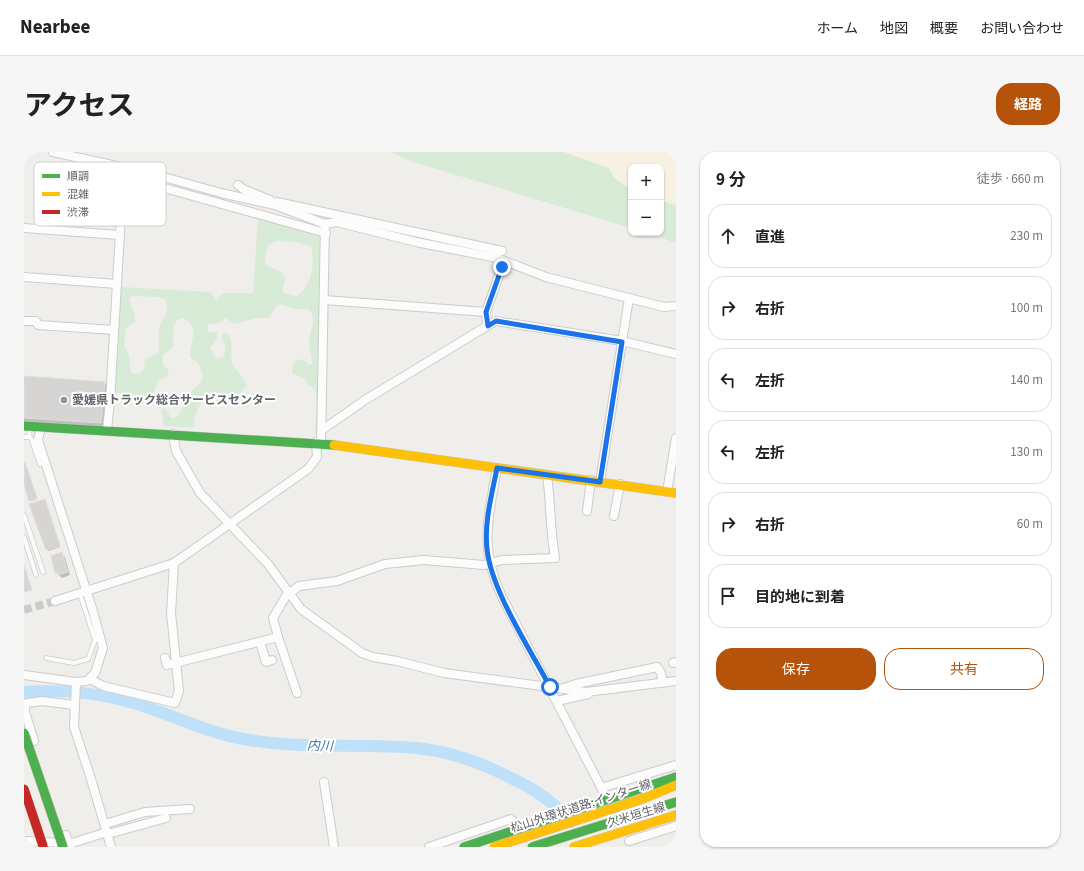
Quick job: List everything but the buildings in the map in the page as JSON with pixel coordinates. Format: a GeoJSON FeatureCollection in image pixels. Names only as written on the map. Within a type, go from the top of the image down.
{"type":"FeatureCollection","features":[{"type":"Feature","properties":{"kind":"main road"},"geometry":{"type":"LineString","coordinates":[[27,426],[319,443],[672,492]]}},
{"type":"Feature","properties":{"kind":"main road"},"geometry":{"type":"LineString","coordinates":[[24,732],[67,846]]}},
{"type":"Feature","properties":{"kind":"main road"},"geometry":{"type":"LineString","coordinates":[[24,758],[54,847]]}},
{"type":"Feature","properties":{"kind":"main road","name":"久米垣生線"},"geometry":{"type":"LineString","coordinates":[[464,847],[547,821],[676,777]]}},
{"type":"Feature","properties":{"kind":"main road","name":"松山外環状道路;インター線"},"geometry":{"type":"LineString","coordinates":[[494,847],[645,798],[676,786]]}},
{"type":"Feature","properties":{"kind":"main road"},"geometry":{"type":"LineString","coordinates":[[24,789],[44,847]]}},
{"type":"Feature","properties":{"kind":"main road","name":"松山外環状道路;インター線"},"geometry":{"type":"LineString","coordinates":[[532,847],[676,802]]}},
{"type":"Feature","properties":{"kind":"main road","name":"久米垣生線"},"geometry":{"type":"LineString","coordinates":[[574,847],[676,815]]}},
{"type":"Feature","properties":{"kind":"main road"},"geometry":{"type":"LineString","coordinates":[[24,818],[28,843]]}},
{"type":"Feature","properties":{"kind":"street"},"geometry":{"type":"LineString","coordinates":[[53,152],[98,162]]}},
{"type":"Feature","properties":{"kind":"street"},"geometry":{"type":"LineString","coordinates":[[166,178],[227,194],[502,251]]}},
{"type":"Feature","properties":{"kind":"street"},"geometry":{"type":"LineString","coordinates":[[238,185],[242,189],[325,224],[337,222],[416,242],[497,258],[541,276],[664,307],[676,306]]}},
{"type":"Feature","properties":{"kind":"street"},"geometry":{"type":"LineString","coordinates":[[166,189],[326,233]]}},
{"type":"Feature","properties":{"kind":"street"},"geometry":{"type":"LineString","coordinates":[[55,601],[174,564],[308,469],[317,457],[322,430],[325,224]]}},
{"type":"Feature","properties":{"kind":"street"},"geometry":{"type":"LineString","coordinates":[[107,430],[121,226]]}},
{"type":"Feature","properties":{"kind":"street"},"geometry":{"type":"LineString","coordinates":[[24,228],[119,236]]}},
{"type":"Feature","properties":{"kind":"street"},"geometry":{"type":"LineString","coordinates":[[488,326],[486,312],[502,267]]}},
{"type":"Feature","properties":{"kind":"street"},"geometry":{"type":"LineString","coordinates":[[24,277],[117,284]]}},
{"type":"Feature","properties":{"kind":"street"},"geometry":{"type":"LineString","coordinates":[[600,482],[629,298]]}},
{"type":"Feature","properties":{"kind":"street"},"geometry":{"type":"LineString","coordinates":[[324,300],[486,312]]}},
{"type":"Feature","properties":{"kind":"street"},"geometry":{"type":"LineString","coordinates":[[24,321],[36,321],[38,325],[114,330]]}},
{"type":"Feature","properties":{"kind":"street"},"geometry":{"type":"LineString","coordinates":[[322,430],[365,400],[496,321],[622,342],[676,354]]}},
{"type":"Feature","properties":{"kind":"street"},"geometry":{"type":"LineString","coordinates":[[24,675],[76,684],[90,679],[96,669],[103,648],[83,593],[38,440],[41,427]]}},
{"type":"Feature","properties":{"kind":"street"},"geometry":{"type":"LineString","coordinates":[[173,434],[176,451],[197,488],[264,559],[291,592],[301,609],[346,642],[373,657],[397,661],[444,673],[562,689],[596,692]]}},
{"type":"Feature","properties":{"kind":"street"},"geometry":{"type":"LineString","coordinates":[[672,492],[676,438]]}},
{"type":"Feature","properties":{"kind":"street"},"geometry":{"type":"LineString","coordinates":[[497,468],[487,529],[489,564],[502,598],[550,687],[602,789],[676,765]]}},
{"type":"Feature","properties":{"kind":"street"},"geometry":{"type":"LineString","coordinates":[[297,692],[273,618],[282,602],[291,592],[299,586],[337,581],[385,564],[402,561],[424,560],[479,565],[502,560],[555,558],[549,514],[551,506],[548,475]]}},
{"type":"Feature","properties":{"kind":"street"},"geometry":{"type":"LineString","coordinates":[[587,511],[591,480]]}},
{"type":"Feature","properties":{"kind":"street"},"geometry":{"type":"LineString","coordinates":[[614,516],[620,484]]}},
{"type":"Feature","properties":{"kind":"street"},"geometry":{"type":"LineString","coordinates":[[90,679],[103,686],[175,703],[179,691],[171,613],[174,564]]}},
{"type":"Feature","properties":{"kind":"street"},"geometry":{"type":"LineString","coordinates":[[165,658],[167,665],[278,637]]}},
{"type":"Feature","properties":{"kind":"street"},"geometry":{"type":"LineString","coordinates":[[260,642],[266,662],[272,660]]}},
{"type":"Feature","properties":{"kind":"street"},"geometry":{"type":"LineString","coordinates":[[562,689],[576,684],[657,667],[661,673],[663,683]]}},
{"type":"Feature","properties":{"kind":"street"},"geometry":{"type":"LineString","coordinates":[[557,701],[596,692],[676,681]]}},
{"type":"Feature","properties":{"kind":"street"},"geometry":{"type":"LineString","coordinates":[[76,684],[73,720],[76,734],[108,833],[111,847]]}},
{"type":"Feature","properties":{"kind":"street"},"geometry":{"type":"LineString","coordinates":[[67,846],[25,712],[25,707],[27,703],[42,701],[74,703]]}},
{"type":"Feature","properties":{"kind":"street"},"geometry":{"type":"LineString","coordinates":[[24,749],[36,745]]}},
{"type":"Feature","properties":{"kind":"street"},"geometry":{"type":"LineString","coordinates":[[324,782],[334,847]]}},
{"type":"Feature","properties":{"kind":"street"},"geometry":{"type":"LineString","coordinates":[[105,824],[145,812],[190,809]]}},
{"type":"Feature","properties":{"kind":"street"},"geometry":{"type":"LineString","coordinates":[[28,843],[67,846],[108,833],[166,818]]}},
{"type":"Feature","properties":{"kind":"street"},"geometry":{"type":"LineString","coordinates":[[429,847],[511,819],[514,822]]}},
{"type":"Feature","properties":{"kind":"street"},"geometry":{"type":"LineString","coordinates":[[630,842],[676,826]]}},
{"type":"Feature","properties":{"kind":"lane"},"geometry":{"type":"LineString","coordinates":[[27,426],[26,437],[31,438],[40,464]]}},
{"type":"Feature","properties":{"kind":"lane"},"geometry":{"type":"LineString","coordinates":[[24,515],[43,572]]}},
{"type":"Feature","properties":{"kind":"lane"},"geometry":{"type":"LineString","coordinates":[[24,537],[36,574]]}},
{"type":"Feature","properties":{"kind":"lane"},"geometry":{"type":"LineString","coordinates":[[46,658],[74,663],[88,659],[95,640],[83,593]]}},
{"type":"Feature","properties":{"kind":"green space"},"geometry":{"type":"Polygon","coordinates":[[[391,152],[564,152],[609,168],[614,177],[628,188],[628,227],[413,162],[391,152]]]}},
{"type":"Feature","properties":{"kind":"green space"},"geometry":{"type":"Polygon","coordinates":[[[664,202],[676,205],[676,243],[656,236],[664,236],[664,202]]]}},
{"type":"Feature","properties":{"kind":"green space"},"geometry":{"type":"Polygon","coordinates":[[[258,218],[323,237],[319,434],[315,433],[317,404],[315,389],[308,385],[305,378],[293,374],[292,371],[293,364],[299,360],[302,359],[310,365],[312,364],[309,337],[313,324],[313,317],[307,308],[299,309],[281,304],[276,307],[270,318],[256,318],[234,324],[226,318],[220,323],[209,324],[207,326],[210,332],[218,332],[217,339],[210,348],[214,356],[218,358],[224,356],[226,348],[221,336],[225,332],[230,338],[231,358],[233,365],[244,379],[247,386],[240,393],[214,395],[204,401],[200,405],[195,415],[194,428],[164,426],[161,409],[165,408],[171,418],[177,417],[192,391],[201,382],[203,376],[198,363],[190,357],[193,331],[189,322],[183,318],[175,323],[173,331],[173,345],[171,349],[163,355],[163,366],[167,368],[169,375],[157,382],[153,395],[114,393],[121,287],[211,292],[216,300],[223,293],[253,293],[258,218]],[[276,241],[268,245],[265,261],[267,265],[281,272],[284,276],[285,280],[283,293],[297,296],[306,286],[311,273],[313,259],[311,246],[296,242],[276,241]],[[132,296],[129,299],[135,315],[135,322],[126,328],[124,346],[129,355],[131,372],[138,375],[144,369],[145,360],[159,352],[159,329],[167,312],[167,304],[165,299],[159,297],[132,296]]]}},
{"type":"Feature","properties":{"kind":"sand"},"geometry":{"type":"Polygon","coordinates":[[[564,152],[676,152],[676,205],[664,202],[664,164],[628,164],[628,188],[614,177],[609,168],[564,152]]]}},
{"type":"Feature","properties":{"kind":"waterway","name":"内川"},"geometry":{"type":"LineString","coordinates":[[24,692],[71,692],[119,699],[149,708],[215,732],[260,742],[305,745],[416,748],[441,752],[477,763],[528,787],[551,802],[571,822]]}},
{"type":"Feature","properties":{"kind":"tunnel"},"geometry":{"type":"LineString","coordinates":[[24,610],[55,601]]}},
{"type":"Feature","properties":{"kind":"traffic: fast"},"geometry":{"type":"LineString","coordinates":[[24,426],[334,445]]}},
{"type":"Feature","properties":{"kind":"traffic: fast"},"geometry":{"type":"LineString","coordinates":[[24,733],[63,847]]}},
{"type":"Feature","properties":{"kind":"traffic: fast"},"geometry":{"type":"LineString","coordinates":[[464,847],[676,777]]}},
{"type":"Feature","properties":{"kind":"traffic: fast"},"geometry":{"type":"LineString","coordinates":[[532,847],[676,802]]}},
{"type":"Feature","properties":{"kind":"traffic: slow"},"geometry":{"type":"LineString","coordinates":[[334,445],[676,493]]}},
{"type":"Feature","properties":{"kind":"traffic: slow"},"geometry":{"type":"LineString","coordinates":[[645,798],[676,785]]}},
{"type":"Feature","properties":{"kind":"traffic: slow"},"geometry":{"type":"LineString","coordinates":[[494,847],[645,798]]}},
{"type":"Feature","properties":{"kind":"traffic: slow"},"geometry":{"type":"LineString","coordinates":[[574,847],[676,815]]}},
{"type":"Feature","properties":{"kind":"traffic: jam"},"geometry":{"type":"LineString","coordinates":[[24,789],[43,846]]}},
{"type":"Feature","properties":{"kind":"place","name":"愛媛県トラック総合サービスセンター"},"geometry":{"type":"Point","coordinates":[64,400]}},
{"type":"Feature","properties":{"kind":"route"},"geometry":{"type":"LineString","coordinates":[[502,267],[486,312],[488,326],[496,321],[622,342],[600,482],[497,468],[488,515],[487,549],[489,564],[502,598],[550,687]]}}]}
